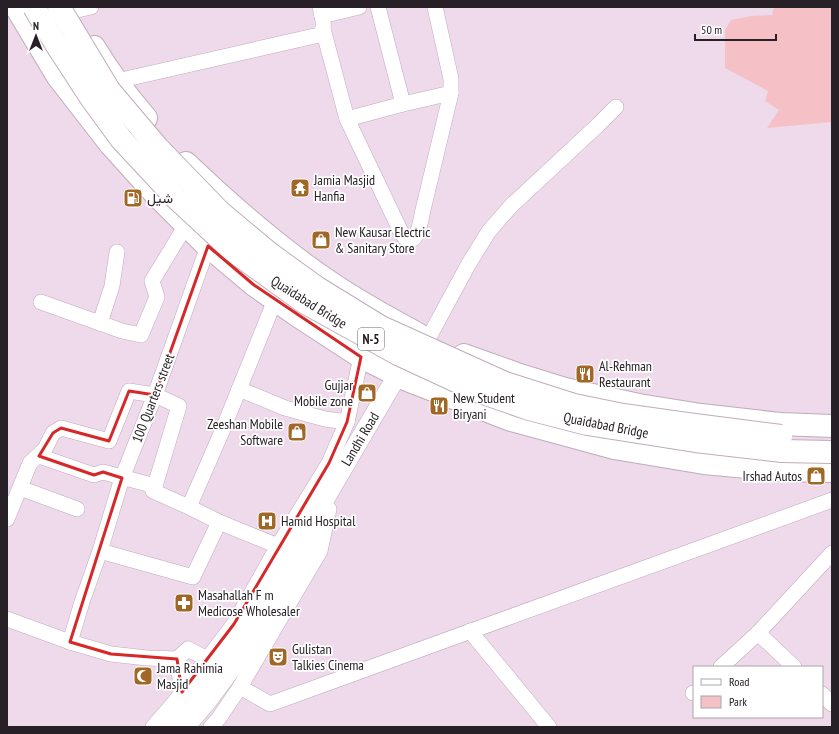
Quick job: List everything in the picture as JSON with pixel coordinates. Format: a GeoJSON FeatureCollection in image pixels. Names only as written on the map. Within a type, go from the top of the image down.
{"type":"FeatureCollection","features":[{"type":"Feature","properties":{"kind":"highway"},"geometry":{"type":"LineString","coordinates":[[16,7],[58,77],[110,144],[155,194],[208,246],[254,285],[361,357],[402,378],[511,420],[614,448],[704,463],[779,470],[832,471]]}},
{"type":"Feature","properties":{"kind":"highway","name":"Quaidabad Bridge"},"geometry":{"type":"LineString","coordinates":[[34,7],[91,98],[121,140],[176,198],[232,250],[304,302],[398,354],[480,392],[528,409],[587,424],[695,441],[782,451],[832,452]]}},
{"type":"Feature","properties":{"kind":"highway"},"geometry":{"type":"LineString","coordinates":[[73,8],[97,52],[135,105],[178,155],[219,195],[296,258],[331,283],[390,319],[424,337],[462,354],[520,375],[565,389],[639,405],[701,414],[780,424],[832,426]]}},
{"type":"Feature","properties":{"kind":"highway","name":"Quaidabad Bridge"},"geometry":{"type":"LineString","coordinates":[[73,8],[109,90],[158,148],[220,212],[269,253],[316,287],[381,328],[505,383],[574,405],[623,415],[780,436],[832,438]]}},
{"type":"Feature","properties":{"kind":"main road"},"geometry":{"type":"LineString","coordinates":[[167,727],[234,645],[302,544],[329,509],[424,337]]}},
{"type":"Feature","properties":{"kind":"main road","name":"Landhi Road"},"geometry":{"type":"LineString","coordinates":[[302,544],[322,504],[402,378]]}},
{"type":"Feature","properties":{"kind":"main road"},"geometry":{"type":"LineString","coordinates":[[185,727],[208,700],[272,613],[302,544]]}},
{"type":"Feature","properties":{"kind":"street"},"geometry":{"type":"LineString","coordinates":[[322,17],[359,7]]}},
{"type":"Feature","properties":{"kind":"street"},"geometry":{"type":"LineString","coordinates":[[378,7],[403,104]]}},
{"type":"Feature","properties":{"kind":"street"},"geometry":{"type":"LineString","coordinates":[[322,17],[347,119],[402,234],[406,239],[412,240],[418,232],[451,93],[451,79],[435,7]]}},
{"type":"Feature","properties":{"kind":"street"},"geometry":{"type":"LineString","coordinates":[[118,81],[316,36],[321,34],[322,17]]}},
{"type":"Feature","properties":{"kind":"street"},"geometry":{"type":"LineString","coordinates":[[347,119],[451,93]]}},
{"type":"Feature","properties":{"kind":"street"},"geometry":{"type":"LineString","coordinates":[[424,337],[489,231],[512,205],[616,107]]}},
{"type":"Feature","properties":{"kind":"street"},"geometry":{"type":"LineString","coordinates":[[42,302],[122,331],[141,335],[157,297],[152,281],[186,225]]}},
{"type":"Feature","properties":{"kind":"street","name":"100 Quarters street"},"geometry":{"type":"LineString","coordinates":[[70,642],[82,602],[103,552],[122,478],[155,395],[208,246]]}},
{"type":"Feature","properties":{"kind":"street"},"geometry":{"type":"LineString","coordinates":[[100,323],[112,286],[117,252]]}},
{"type":"Feature","properties":{"kind":"street"},"geometry":{"type":"LineString","coordinates":[[189,507],[275,300]]}},
{"type":"Feature","properties":{"kind":"street"},"geometry":{"type":"LineString","coordinates":[[153,727],[234,624],[278,546],[329,463],[347,422],[361,357]]}},
{"type":"Feature","properties":{"kind":"street"},"geometry":{"type":"LineString","coordinates":[[239,389],[285,408],[326,419],[347,422]]}},
{"type":"Feature","properties":{"kind":"street"},"geometry":{"type":"LineString","coordinates":[[7,519],[30,463],[45,449],[53,433],[61,428],[109,441],[129,391],[155,395],[179,406],[153,491],[219,522],[278,546]]}},
{"type":"Feature","properties":{"kind":"street"},"geometry":{"type":"LineString","coordinates":[[38,456],[94,475],[103,472],[155,486]]}},
{"type":"Feature","properties":{"kind":"street"},"geometry":{"type":"LineString","coordinates":[[20,488],[77,509]]}},
{"type":"Feature","properties":{"kind":"street"},"geometry":{"type":"LineString","coordinates":[[240,687],[270,704],[832,500]]}},
{"type":"Feature","properties":{"kind":"street"},"geometry":{"type":"LineString","coordinates":[[211,727],[240,687],[320,551],[329,509]]}},
{"type":"Feature","properties":{"kind":"street"},"geometry":{"type":"LineString","coordinates":[[103,552],[193,577],[219,522]]}},
{"type":"Feature","properties":{"kind":"street"},"geometry":{"type":"LineString","coordinates":[[722,666],[758,633],[832,553]]}},
{"type":"Feature","properties":{"kind":"street"},"geometry":{"type":"LineString","coordinates":[[7,619],[70,642],[111,654],[147,658],[177,659],[188,649],[207,659]]}},
{"type":"Feature","properties":{"kind":"street"},"geometry":{"type":"LineString","coordinates":[[470,631],[549,727]]}},
{"type":"Feature","properties":{"kind":"street"},"geometry":{"type":"LineString","coordinates":[[758,633],[793,666]]}},
{"type":"Feature","properties":{"kind":"street"},"geometry":{"type":"LineString","coordinates":[[177,659],[182,692]]}},
{"type":"Feature","properties":{"kind":"street"},"geometry":{"type":"LineString","coordinates":[[823,695],[832,704]]}},
{"type":"Feature","properties":{"kind":"highlighted area"},"geometry":{"type":"Polygon","coordinates":[[[208,246],[254,285],[361,357],[347,422],[329,463],[234,624],[182,692],[177,659],[111,654],[70,642],[122,478],[103,472],[94,475],[39,456],[53,433],[61,428],[109,441],[129,391],[155,395],[208,246]]]}},
{"type":"Feature","properties":{"kind":"green space"},"geometry":{"type":"Polygon","coordinates":[[[774,7],[832,7],[832,122],[767,128],[779,110],[765,101],[768,91],[725,68],[725,30],[731,20],[751,16],[772,15],[774,7]]]}},
{"type":"Feature","properties":{"kind":"place","name":"Jamia Masjid Hanfia"},"geometry":{"type":"Point","coordinates":[300,188]}},
{"type":"Feature","properties":{"kind":"place","name":"شیل"},"geometry":{"type":"Point","coordinates":[133,198]}},
{"type":"Feature","properties":{"kind":"place","name":"New Kausar Electric & Sanitary Store"},"geometry":{"type":"Point","coordinates":[321,240]}},
{"type":"Feature","properties":{"kind":"place","name":"Al-Rehman Restaurant"},"geometry":{"type":"Point","coordinates":[585,374]}},
{"type":"Feature","properties":{"kind":"place","name":"Gujjar Mobile zone"},"geometry":{"type":"Point","coordinates":[367,393]}},
{"type":"Feature","properties":{"kind":"place","name":"New Student Biryani"},"geometry":{"type":"Point","coordinates":[439,406]}},
{"type":"Feature","properties":{"kind":"place","name":"Zeeshan Mobile Software"},"geometry":{"type":"Point","coordinates":[297,432]}},
{"type":"Feature","properties":{"kind":"place","name":"Irshad Autos"},"geometry":{"type":"Point","coordinates":[816,476]}},
{"type":"Feature","properties":{"kind":"place","name":"Hamid Hospital"},"geometry":{"type":"Point","coordinates":[267,521]}},
{"type":"Feature","properties":{"kind":"place","name":"Masahallah F m Medicose Wholesaler"},"geometry":{"type":"Point","coordinates":[184,603]}},
{"type":"Feature","properties":{"kind":"place","name":"Gulistan Talkies Cinema"},"geometry":{"type":"Point","coordinates":[278,657]}},
{"type":"Feature","properties":{"kind":"place","name":"Jama Rahimia Masjid"},"geometry":{"type":"Point","coordinates":[143,676]}}]}
